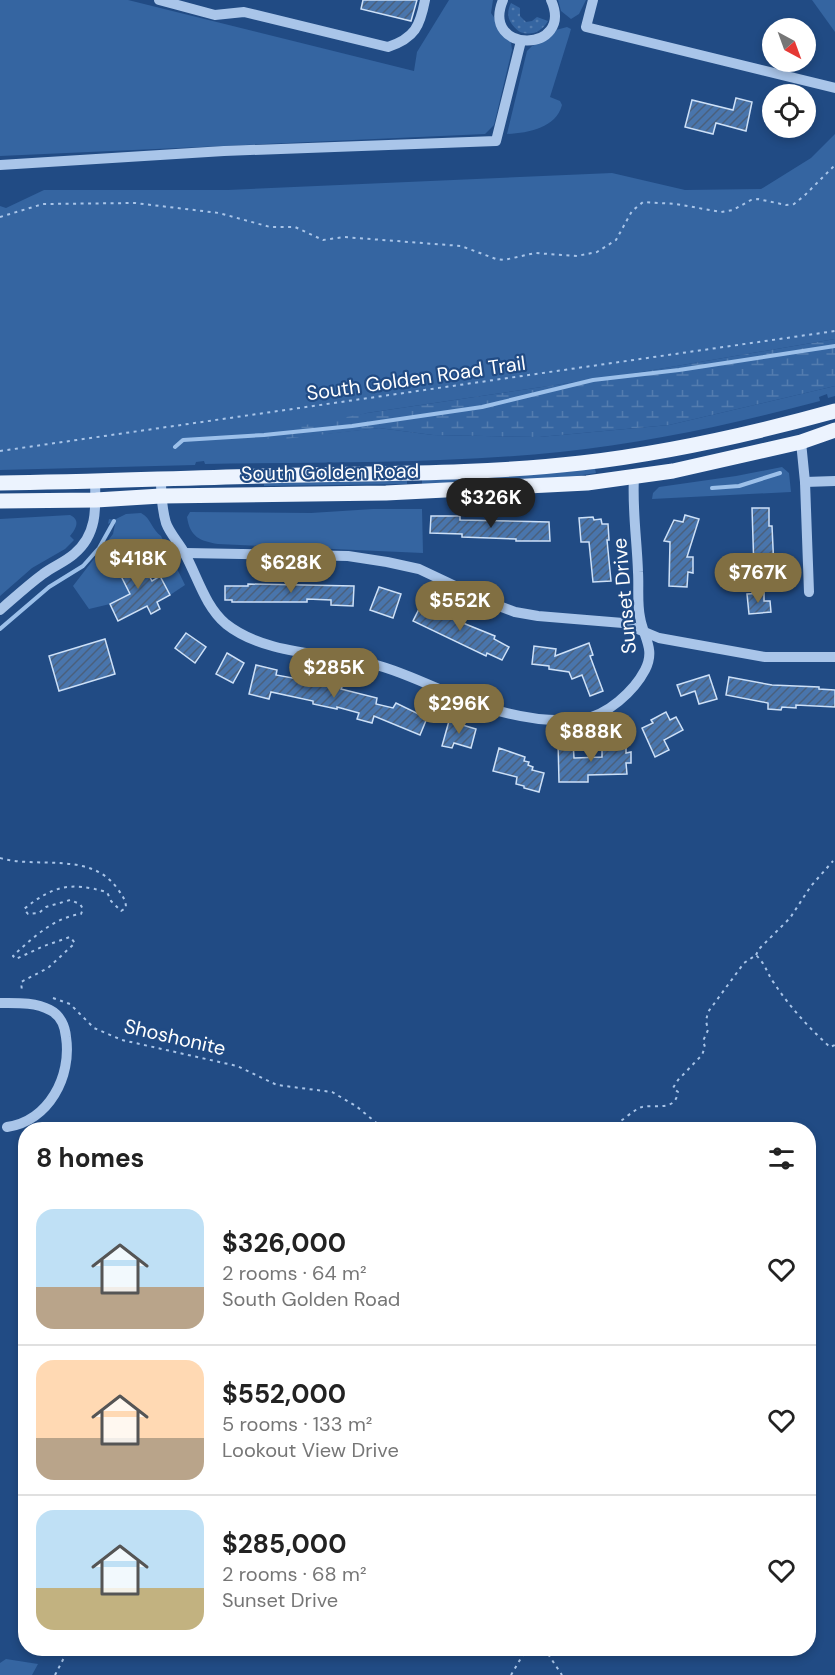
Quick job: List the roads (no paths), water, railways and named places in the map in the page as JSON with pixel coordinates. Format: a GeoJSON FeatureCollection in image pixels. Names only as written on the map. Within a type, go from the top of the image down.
{"type":"FeatureCollection","features":[{"type":"Feature","properties":{"kind":"main road","name":"South Golden Road"},"geometry":{"type":"LineString","coordinates":[[0,483],[455,472],[522,468],[636,456],[796,422],[835,411]]}},
{"type":"Feature","properties":{"kind":"main road"},"geometry":{"type":"LineString","coordinates":[[796,422],[801,442]]}},
{"type":"Feature","properties":{"kind":"main road","name":"South Golden Road"},"geometry":{"type":"LineString","coordinates":[[0,501],[386,493],[587,483],[673,471],[801,442],[835,430]]}},
{"type":"Feature","properties":{"kind":"main road"},"geometry":{"type":"LineString","coordinates":[[634,477],[636,456]]}},
{"type":"Feature","properties":{"kind":"street"},"geometry":{"type":"LineString","coordinates":[[159,0],[215,15],[244,12],[388,47],[406,41],[421,21],[425,0]]}},
{"type":"Feature","properties":{"kind":"street"},"geometry":{"type":"LineString","coordinates":[[503,0],[499,16],[501,25],[513,38],[530,42],[547,34],[553,26],[555,16],[551,0]]}},
{"type":"Feature","properties":{"kind":"street"},"geometry":{"type":"LineString","coordinates":[[593,0],[586,27],[835,88]]}},
{"type":"Feature","properties":{"kind":"street"},"geometry":{"type":"LineString","coordinates":[[0,165],[224,151],[496,141],[520,41]]}},
{"type":"Feature","properties":{"kind":"street"},"geometry":{"type":"LineString","coordinates":[[801,442],[805,482],[809,592]]}},
{"type":"Feature","properties":{"kind":"street","name":"Sunset Drive"},"geometry":{"type":"LineString","coordinates":[[161,478],[161,496],[167,525],[185,553],[213,610],[225,623],[243,636],[274,646],[376,665],[464,700],[506,713],[547,719],[584,719],[601,713],[618,702],[633,687],[645,669],[650,653],[640,618],[634,477]]}},
{"type":"Feature","properties":{"kind":"street"},"geometry":{"type":"LineString","coordinates":[[805,482],[835,481]]}},
{"type":"Feature","properties":{"kind":"street"},"geometry":{"type":"LineString","coordinates":[[0,610],[43,573],[73,555],[80,548],[93,527],[96,500],[94,482]]}},
{"type":"Feature","properties":{"kind":"street"},"geometry":{"type":"LineString","coordinates":[[185,553],[348,556],[387,562],[419,568],[491,603],[515,612],[623,623],[658,638],[765,657],[835,657]]}},
{"type":"Feature","properties":{"kind":"street"},"geometry":{"type":"LineString","coordinates":[[0,1003],[33,1004],[51,1010],[61,1019],[68,1047],[67,1063],[59,1087],[45,1107],[24,1122]]}},
{"type":"Feature","properties":{"kind":"street"},"geometry":{"type":"LineString","coordinates":[[7,1127],[18,1125]]}},
{"type":"Feature","properties":{"kind":"waterway"},"geometry":{"type":"LineString","coordinates":[[175,447],[183,440],[352,426],[482,407],[593,380],[679,370],[835,346]]}},
{"type":"Feature","properties":{"kind":"waterway"},"geometry":{"type":"LineString","coordinates":[[712,488],[739,486],[780,473]]}},
{"type":"Feature","properties":{"kind":"waterway"},"geometry":{"type":"LineString","coordinates":[[0,629],[49,587],[83,566],[99,548],[114,521]]}}]}
